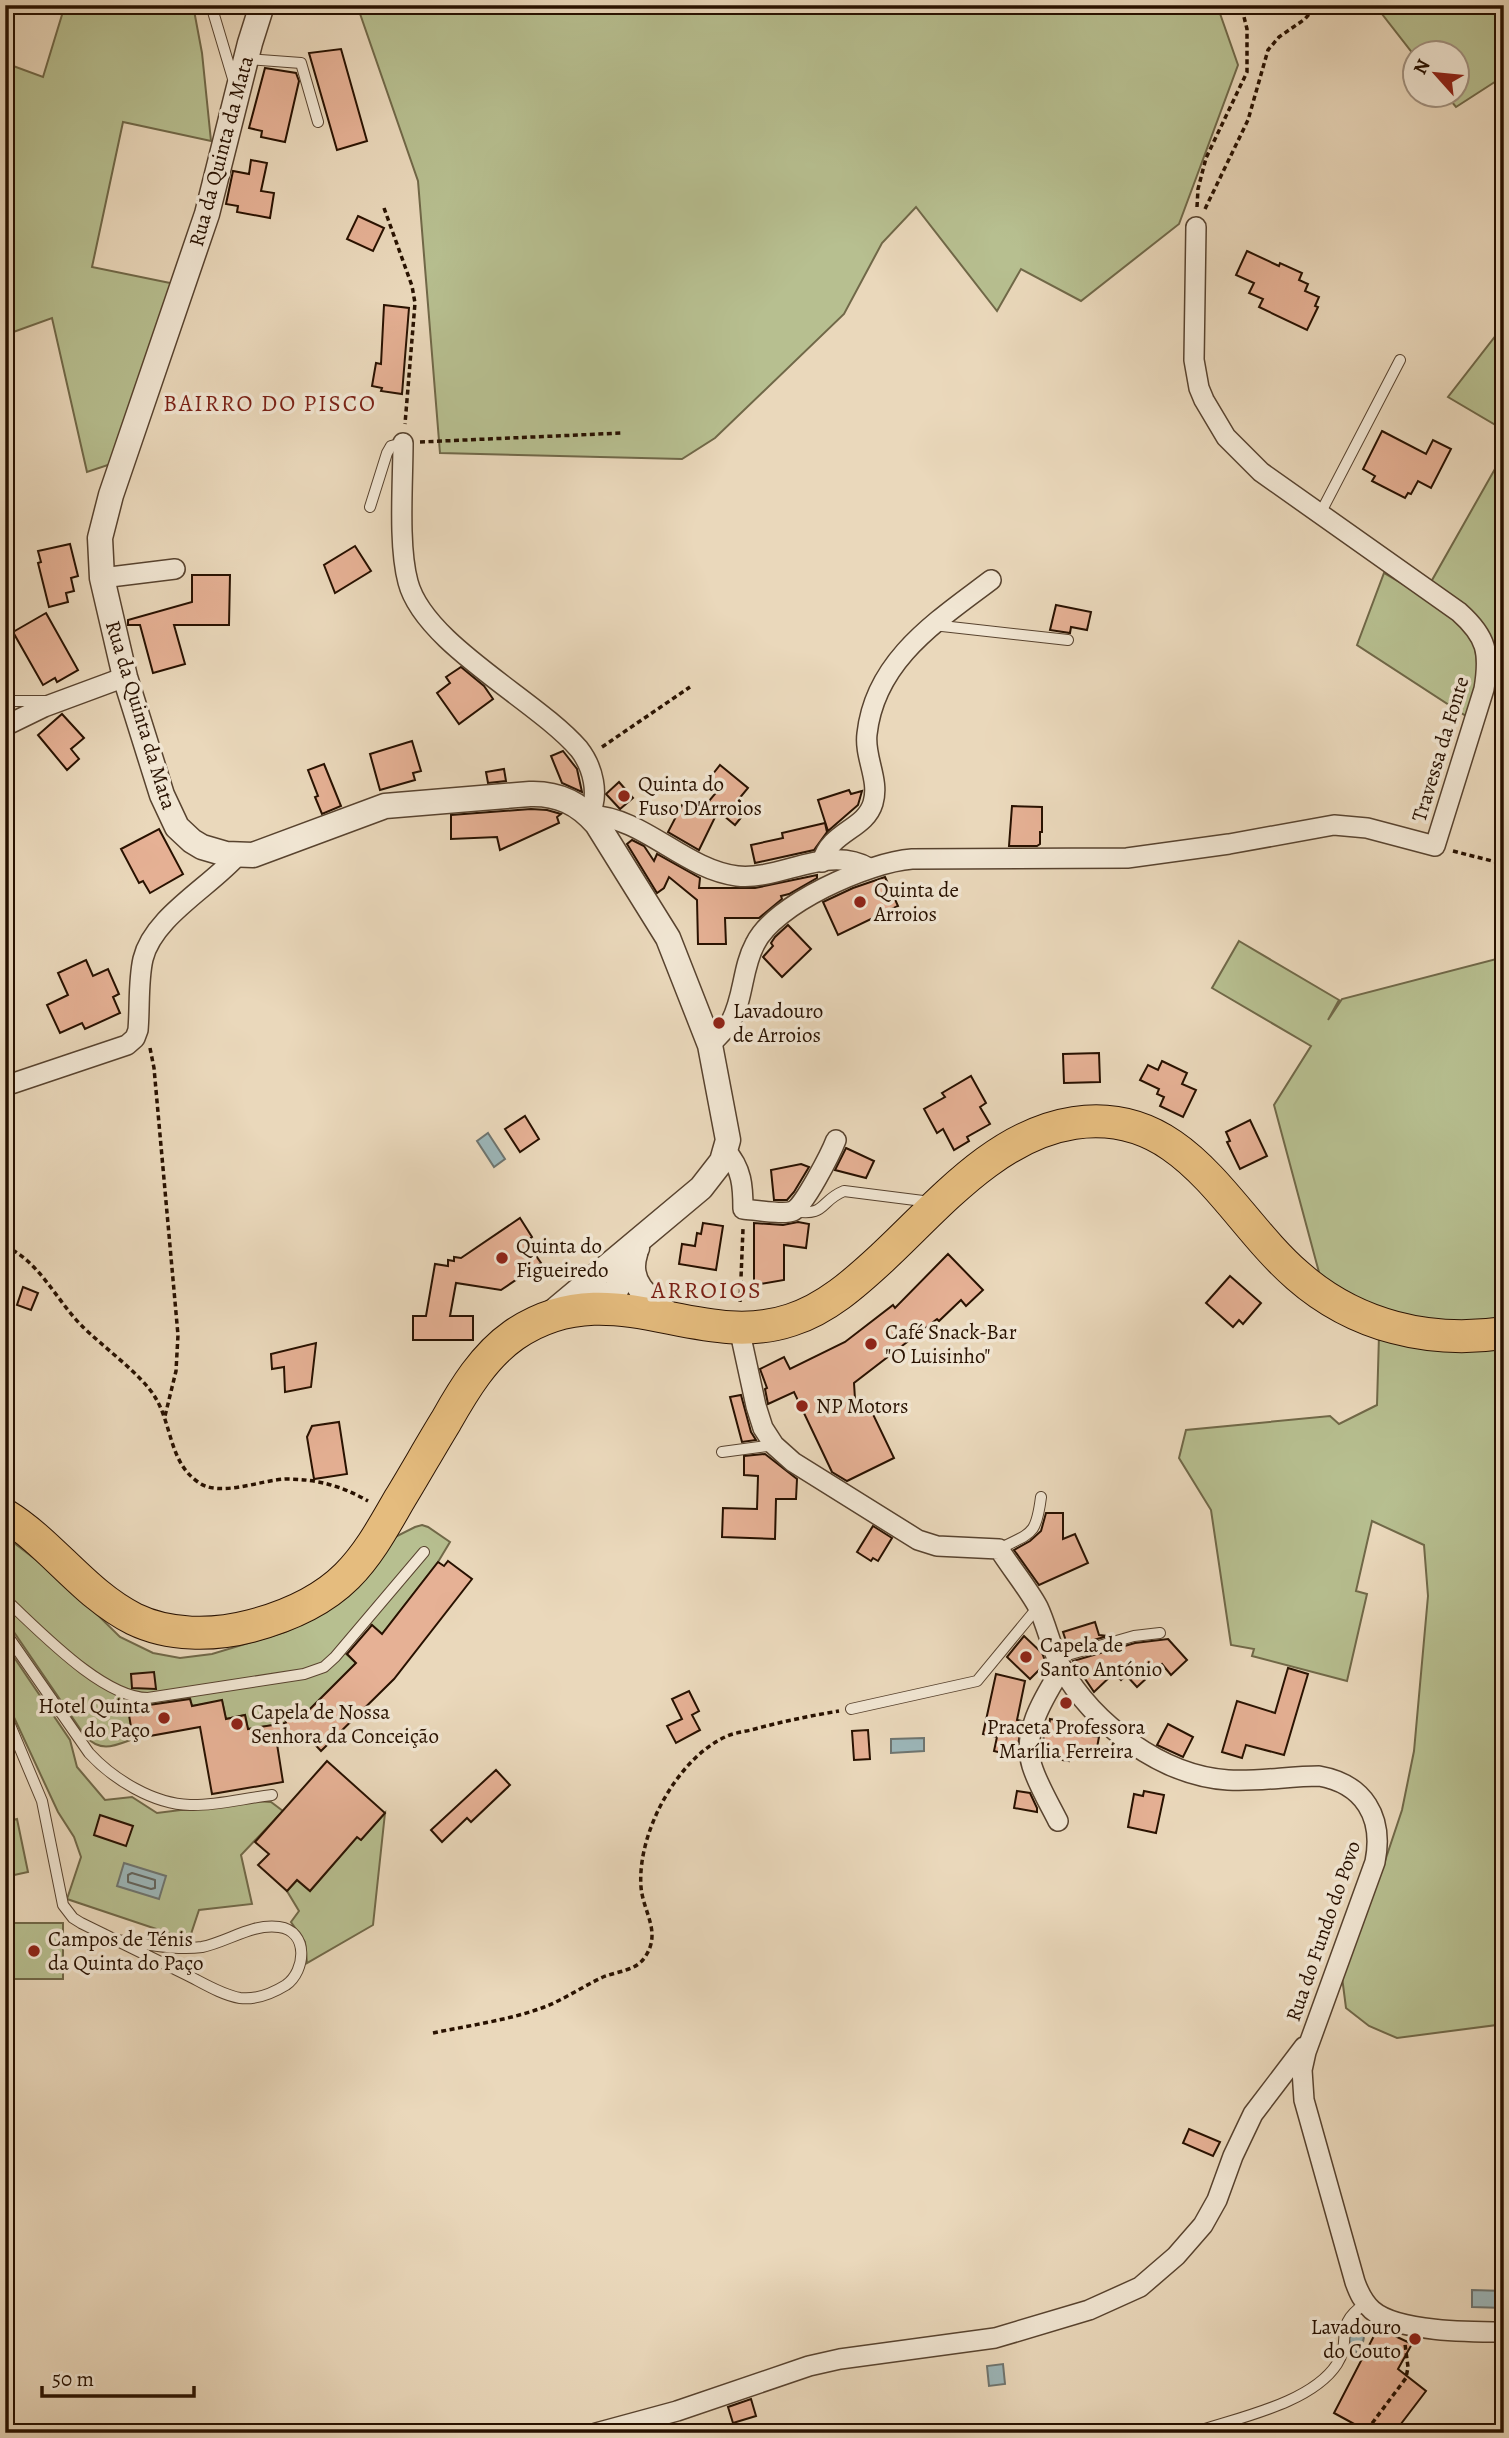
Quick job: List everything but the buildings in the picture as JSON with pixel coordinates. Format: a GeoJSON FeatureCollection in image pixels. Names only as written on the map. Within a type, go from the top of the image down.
{"type":"FeatureCollection","features":[{"type":"Feature","properties":{"kind":"main road"},"geometry":{"type":"LineString","coordinates":[[5,1515],[35,1537],[117,1609],[156,1627],[202,1633],[235,1630],[266,1621],[308,1604],[328,1591],[359,1563],[483,1365],[517,1334],[543,1320],[578,1311],[607,1308],[634,1310],[722,1328],[781,1323],[803,1316],[856,1282],[982,1166],[1033,1136],[1068,1124],[1093,1121],[1117,1123],[1140,1129],[1181,1151],[1200,1167],[1284,1264],[1340,1307],[1376,1322],[1416,1332],[1468,1337],[1504,1333]]}},
{"type":"Feature","properties":{"kind":"street","name":"Rua da Quinta da Mata"},"geometry":{"type":"LineString","coordinates":[[262,5],[207,214],[111,495],[100,538],[102,578],[125,677],[162,795],[183,834],[202,847],[238,855],[265,852],[358,814],[397,803],[540,794],[561,797],[589,815],[668,938],[710,1045],[727,1131],[726,1151]]}},
{"type":"Feature","properties":{"kind":"street","name":"Travessa da Fonte"},"geometry":{"type":"LineString","coordinates":[[710,1045],[732,1018],[752,950],[764,930],[791,908],[883,863],[912,859],[1127,858],[1229,844],[1334,825],[1367,828],[1434,846],[1484,690],[1488,668],[1481,634],[1460,611],[1248,461],[1226,437],[1199,388],[1194,360],[1196,227]]}},
{"type":"Feature","properties":{"kind":"street"},"geometry":{"type":"LineString","coordinates":[[403,443],[404,563],[408,584],[417,606],[444,635],[575,744],[585,758],[595,796],[589,815],[613,817],[702,864],[732,875],[754,876],[822,862],[847,860],[869,868]]}},
{"type":"Feature","properties":{"kind":"street"},"geometry":{"type":"LineString","coordinates":[[102,578],[175,569]]}},
{"type":"Feature","properties":{"kind":"street"},"geometry":{"type":"LineString","coordinates":[[822,862],[824,853],[832,842],[862,820],[871,809],[875,796],[866,743],[869,720],[896,662],[909,645],[991,580]]}},
{"type":"Feature","properties":{"kind":"street"},"geometry":{"type":"LineString","coordinates":[[5,726],[60,701],[125,677]]}},
{"type":"Feature","properties":{"kind":"street"},"geometry":{"type":"LineString","coordinates":[[5,1086],[117,1050],[135,1038],[143,957],[153,936],[238,855]]}},
{"type":"Feature","properties":{"kind":"street"},"geometry":{"type":"LineString","coordinates":[[543,1320],[644,1238],[709,1180],[726,1151],[741,1176],[743,1209],[793,1211],[824,1167],[836,1140]]}},
{"type":"Feature","properties":{"kind":"street"},"geometry":{"type":"LineString","coordinates":[[614,1261],[600,1290],[601,1300],[607,1308],[644,1238]]}},
{"type":"Feature","properties":{"kind":"street"},"geometry":{"type":"LineString","coordinates":[[644,1238],[632,1268],[635,1283],[674,1318]]}},
{"type":"Feature","properties":{"kind":"street"},"geometry":{"type":"LineString","coordinates":[[739,1328],[759,1417],[774,1445],[793,1462],[918,1541],[937,1546],[999,1549]]}},
{"type":"Feature","properties":{"kind":"street","name":"Rua do Fundo do Povo"},"geometry":{"type":"LineString","coordinates":[[999,1549],[1038,1607],[1060,1663],[1078,1691],[1107,1722],[1138,1746],[1174,1767],[1227,1780],[1319,1776],[1334,1778],[1348,1784],[1369,1807],[1375,1819],[1378,1833],[1375,1862],[1312,2034],[1302,2070],[1304,2100],[1355,2282],[1365,2304]]}},
{"type":"Feature","properties":{"kind":"street"},"geometry":{"type":"LineString","coordinates":[[1058,1821],[1035,1774],[1029,1751],[1040,1706],[1060,1663]]}},
{"type":"Feature","properties":{"kind":"street"},"geometry":{"type":"LineString","coordinates":[[596,2433],[839,2359],[995,2339],[1089,2310],[1140,2287],[1176,2256],[1202,2225],[1217,2200],[1233,2156],[1253,2114],[1312,2034]]}},
{"type":"Feature","properties":{"kind":"street"},"geometry":{"type":"LineString","coordinates":[[1365,2304],[1383,2318],[1408,2324],[1465,2332],[1504,2332]]}},
{"type":"Feature","properties":{"kind":"lane"},"geometry":{"type":"LineString","coordinates":[[211,5],[237,93]]}},
{"type":"Feature","properties":{"kind":"lane"},"geometry":{"type":"LineString","coordinates":[[246,59],[301,63],[318,122]]}},
{"type":"Feature","properties":{"kind":"lane"},"geometry":{"type":"LineString","coordinates":[[1321,512],[1400,360]]}},
{"type":"Feature","properties":{"kind":"lane"},"geometry":{"type":"LineString","coordinates":[[370,507],[388,449],[403,443]]}},
{"type":"Feature","properties":{"kind":"lane"},"geometry":{"type":"LineString","coordinates":[[933,625],[1068,640]]}},
{"type":"Feature","properties":{"kind":"lane"},"geometry":{"type":"LineString","coordinates":[[5,701],[60,701]]}},
{"type":"Feature","properties":{"kind":"lane"},"geometry":{"type":"LineString","coordinates":[[793,1211],[817,1211],[844,1191],[940,1204]]}},
{"type":"Feature","properties":{"kind":"lane"},"geometry":{"type":"LineString","coordinates":[[722,1452],[774,1445]]}},
{"type":"Feature","properties":{"kind":"lane"},"geometry":{"type":"LineString","coordinates":[[999,1549],[1033,1531],[1038,1520],[1041,1497]]}},
{"type":"Feature","properties":{"kind":"lane"},"geometry":{"type":"LineString","coordinates":[[5,1599],[88,1672],[123,1693],[148,1698],[304,1674],[324,1667],[424,1552]]}},
{"type":"Feature","properties":{"kind":"lane"},"geometry":{"type":"LineString","coordinates":[[851,1709],[977,1681],[1038,1607]]}},
{"type":"Feature","properties":{"kind":"lane"},"geometry":{"type":"LineString","coordinates":[[5,1632],[89,1753],[125,1782],[160,1799],[189,1805],[272,1795]]}},
{"type":"Feature","properties":{"kind":"lane"},"geometry":{"type":"LineString","coordinates":[[1060,1663],[1134,1636],[1160,1633]]}},
{"type":"Feature","properties":{"kind":"lane"},"geometry":{"type":"LineString","coordinates":[[5,1713],[43,1801],[67,1912],[81,1923],[215,1989],[242,1998],[261,1996],[282,1987],[297,1974],[302,1958],[295,1935],[276,1927],[263,1927],[195,1947],[116,1940]]}},
{"type":"Feature","properties":{"kind":"lane"},"geometry":{"type":"LineString","coordinates":[[1193,2433],[1284,2402],[1322,2380],[1341,2358],[1346,2322],[1365,2304]]}},
{"type":"Feature","properties":{"kind":"path"},"geometry":{"type":"LineString","coordinates":[[1196,227],[1198,189],[1206,158],[1247,72],[1247,29],[1241,5]]}},
{"type":"Feature","properties":{"kind":"path"},"geometry":{"type":"LineString","coordinates":[[1196,227],[1248,120],[1268,50],[1279,37],[1306,19],[1317,5]]}},
{"type":"Feature","properties":{"kind":"path"},"geometry":{"type":"LineString","coordinates":[[383,208],[409,277],[415,303],[403,443],[623,433]]}},
{"type":"Feature","properties":{"kind":"path"},"geometry":{"type":"LineString","coordinates":[[585,758],[690,687]]}},
{"type":"Feature","properties":{"kind":"path"},"geometry":{"type":"LineString","coordinates":[[1434,846],[1504,864]]}},
{"type":"Feature","properties":{"kind":"path"},"geometry":{"type":"LineString","coordinates":[[138,1026],[150,1048],[154,1068],[178,1335],[175,1379],[165,1418]]}},
{"type":"Feature","properties":{"kind":"path"},"geometry":{"type":"LineString","coordinates":[[739,1328],[743,1209]]}},
{"type":"Feature","properties":{"kind":"path"},"geometry":{"type":"LineString","coordinates":[[5,1246],[30,1263],[74,1318],[149,1389],[165,1418],[179,1461],[192,1478],[203,1486],[220,1489],[286,1479],[326,1483],[351,1492],[391,1515]]}},
{"type":"Feature","properties":{"kind":"path"},"geometry":{"type":"LineString","coordinates":[[433,2033],[545,2007],[593,1982],[635,1967],[644,1959],[653,1939],[650,1916],[644,1905],[642,1890],[645,1841],[664,1801],[689,1767],[727,1735],[851,1709]]}},
{"type":"Feature","properties":{"kind":"path"},"geometry":{"type":"LineString","coordinates":[[1367,2430],[1406,2378],[1408,2368],[1405,2345],[1408,2324]]}},
{"type":"Feature","properties":{"kind":"green space"},"geometry":{"type":"Polygon","coordinates":[[[65,5],[193,5],[202,53],[211,141],[123,122],[92,267],[175,284],[111,464],[87,472],[52,318],[5,335],[5,63],[43,77],[65,5]]]}},
{"type":"Feature","properties":{"kind":"green space"},"geometry":{"type":"Polygon","coordinates":[[[357,5],[1217,5],[1238,65],[1179,224],[1081,301],[1021,269],[997,311],[916,207],[882,243],[844,314],[715,438],[682,459],[440,453],[418,181],[357,5]]]}},
{"type":"Feature","properties":{"kind":"green space"},"geometry":{"type":"Polygon","coordinates":[[[1375,5],[1504,5],[1504,76],[1470,98],[1470,38],[1401,38],[1375,5]]]}},
{"type":"Feature","properties":{"kind":"green space"},"geometry":{"type":"Polygon","coordinates":[[[1504,325],[1504,430],[1448,397],[1504,325]]]}},
{"type":"Feature","properties":{"kind":"green space"},"geometry":{"type":"Polygon","coordinates":[[[1504,453],[1504,642],[1500,641],[1466,716],[1357,645],[1384,573],[1423,596],[1504,453]]]}},
{"type":"Feature","properties":{"kind":"green space"},"geometry":{"type":"Polygon","coordinates":[[[1239,941],[1339,1000],[1328,1020],[1342,999],[1504,957],[1504,1321],[1459,1325],[1379,1310],[1320,1276],[1274,1105],[1311,1046],[1212,988],[1239,941]]]}},
{"type":"Feature","properties":{"kind":"green space"},"geometry":{"type":"Polygon","coordinates":[[[1379,1335],[1504,1346],[1504,2024],[1397,2038],[1369,2026],[1346,2008],[1342,1977],[1353,1938],[1385,1861],[1402,1810],[1414,1751],[1428,1596],[1424,1545],[1372,1521],[1356,1591],[1367,1594],[1347,1681],[1252,1656],[1254,1649],[1231,1645],[1211,1510],[1179,1458],[1186,1430],[1330,1416],[1339,1424],[1377,1405],[1379,1335]]]}},
{"type":"Feature","properties":{"kind":"green space"},"geometry":{"type":"Polygon","coordinates":[[[422,1525],[450,1542],[438,1562],[382,1634],[369,1623],[344,1652],[356,1663],[304,1715],[286,1718],[286,1723],[248,1729],[245,1715],[226,1719],[222,1701],[192,1706],[190,1698],[129,1709],[133,1739],[114,1746],[97,1745],[85,1736],[5,1619],[5,1536],[61,1579],[120,1637],[153,1653],[180,1658],[212,1654],[285,1632],[313,1619],[393,1538],[422,1525]]]}},
{"type":"Feature","properties":{"kind":"green space"},"geometry":{"type":"Polygon","coordinates":[[[5,1644],[70,1740],[77,1767],[105,1800],[132,1797],[157,1813],[253,1801],[271,1802],[283,1811],[241,1855],[252,1904],[199,1910],[189,1940],[67,1899],[81,1857],[74,1837],[58,1812],[5,1698],[5,1644]]]}},
{"type":"Feature","properties":{"kind":"green space"},"geometry":{"type":"Polygon","coordinates":[[[385,1813],[373,1925],[307,1963],[305,1942],[291,1922],[299,1911],[287,1891],[297,1880],[310,1891],[357,1837],[361,1840],[385,1813]]]}},
{"type":"Feature","properties":{"kind":"green space","name":"Campos de Ténis da Quinta do Paço"},"geometry":{"type":"Polygon","coordinates":[[[17,1819],[28,1872],[5,1877],[5,1822],[17,1819]]]}},
{"type":"Feature","properties":{"kind":"green space","name":"Campos de Ténis da Quinta do Paço"},"geometry":{"type":"Polygon","coordinates":[[[5,1923],[63,1923],[63,1979],[5,1979],[5,1923]]]}},
{"type":"Feature","properties":{"kind":"water"},"geometry":{"type":"Polygon","coordinates":[[[488,1133],[505,1159],[494,1167],[477,1141],[488,1133]]]}},
{"type":"Feature","properties":{"kind":"water"},"geometry":{"type":"Polygon","coordinates":[[[924,1738],[924,1751],[891,1753],[891,1739],[924,1738]]]}},
{"type":"Feature","properties":{"kind":"water"},"geometry":{"type":"Polygon","coordinates":[[[124,1863],[166,1876],[159,1899],[117,1886],[124,1863]]]}},
{"type":"Feature","properties":{"kind":"water"},"geometry":{"type":"Polygon","coordinates":[[[1472,2290],[1504,2291],[1504,2308],[1472,2307],[1472,2290]]]}},
{"type":"Feature","properties":{"kind":"water"},"geometry":{"type":"Polygon","coordinates":[[[1352,2323],[1366,2326],[1363,2342],[1353,2357],[1349,2339],[1352,2323]]]}},
{"type":"Feature","properties":{"kind":"water"},"geometry":{"type":"Polygon","coordinates":[[[1003,2364],[1005,2384],[989,2386],[987,2366],[1003,2364]]]}},
{"type":"Feature","properties":{"kind":"place","name":"Quinta do Fuso D'Arroios"},"geometry":{"type":"Point","coordinates":[624,796]}},
{"type":"Feature","properties":{"kind":"place","name":"Quinta de Arroios"},"geometry":{"type":"Point","coordinates":[860,902]}},
{"type":"Feature","properties":{"kind":"place","name":"Lavadouro de Arroios"},"geometry":{"type":"Point","coordinates":[719,1023]}},
{"type":"Feature","properties":{"kind":"place","name":"Quinta do Figueiredo"},"geometry":{"type":"Point","coordinates":[502,1258]}},
{"type":"Feature","properties":{"kind":"place","name":"Café Snack-Bar \"O Luisinho\""},"geometry":{"type":"Point","coordinates":[871,1344]}},
{"type":"Feature","properties":{"kind":"place","name":"NP Motors"},"geometry":{"type":"Point","coordinates":[802,1406]}},
{"type":"Feature","properties":{"kind":"place","name":"Capela de Santo António"},"geometry":{"type":"Point","coordinates":[1026,1657]}},
{"type":"Feature","properties":{"kind":"place","name":"Praceta Professora Marília Ferreira"},"geometry":{"type":"Point","coordinates":[1066,1703]}},
{"type":"Feature","properties":{"kind":"place","name":"Hotel Quinta do Paço"},"geometry":{"type":"Point","coordinates":[164,1718]}},
{"type":"Feature","properties":{"kind":"place","name":"Capela de Nossa Senhora da Conceição"},"geometry":{"type":"Point","coordinates":[237,1724]}},
{"type":"Feature","properties":{"kind":"place","name":"Campos de Ténis da Quinta do Paço"},"geometry":{"type":"Point","coordinates":[34,1951]}},
{"type":"Feature","properties":{"kind":"place","name":"Lavadouro do Couto"},"geometry":{"type":"Point","coordinates":[1415,2339]}},
{"type":"Feature","properties":{"kind":"district","name":"BAIRRO DO PISCO"},"geometry":{"type":"Point","coordinates":[270,403]}},
{"type":"Feature","properties":{"kind":"district","name":"ARROIOS"},"geometry":{"type":"Point","coordinates":[707,1290]}}]}
